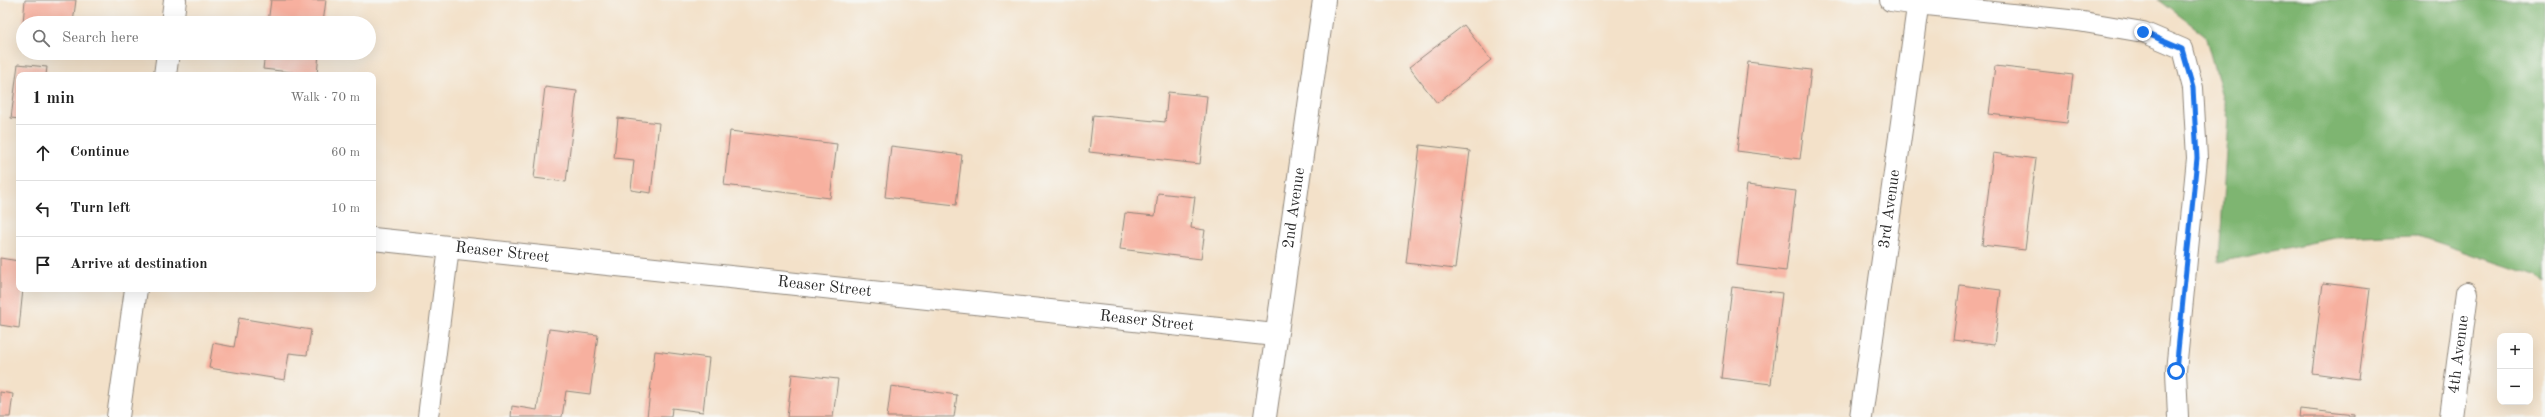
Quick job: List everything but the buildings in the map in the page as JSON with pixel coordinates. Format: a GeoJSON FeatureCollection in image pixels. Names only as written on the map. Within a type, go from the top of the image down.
{"type":"FeatureCollection","features":[{"type":"Feature","properties":{"kind":"street"},"geometry":{"type":"LineString","coordinates":[[173,16],[175,0]]}},
{"type":"Feature","properties":{"kind":"street","name":"2nd Avenue"},"geometry":{"type":"LineString","coordinates":[[1265,417],[1275,335],[1324,0]]}},
{"type":"Feature","properties":{"kind":"street"},"geometry":{"type":"LineString","coordinates":[[1891,0],[1918,2]]}},
{"type":"Feature","properties":{"kind":"street","name":"3rd Avenue"},"geometry":{"type":"LineString","coordinates":[[1861,417],[1918,2]]}},
{"type":"Feature","properties":{"kind":"street"},"geometry":{"type":"LineString","coordinates":[[165,72],[167,60]]}},
{"type":"Feature","properties":{"kind":"street","name":"Reaser Street"},"geometry":{"type":"LineString","coordinates":[[376,239],[1275,335]]}},
{"type":"Feature","properties":{"kind":"street"},"geometry":{"type":"LineString","coordinates":[[118,417],[136,292]]}},
{"type":"Feature","properties":{"kind":"street","name":"4th Avenue"},"geometry":{"type":"LineString","coordinates":[[2450,417],[2467,293]]}},
{"type":"Feature","properties":{"kind":"lane"},"geometry":{"type":"LineString","coordinates":[[1918,2],[2078,21],[2143,32],[2182,49],[2193,88],[2197,158],[2176,371],[2178,417]]}},
{"type":"Feature","properties":{"kind":"lane"},"geometry":{"type":"LineString","coordinates":[[428,417],[449,248]]}},
{"type":"Feature","properties":{"kind":"green space"},"geometry":{"type":"Polygon","coordinates":[[[2159,0],[2545,0],[2545,285],[2536,276],[2415,235],[2334,238],[2219,262],[2228,118],[2205,35],[2159,0]]]}},
{"type":"Feature","properties":{"kind":"route"},"geometry":{"type":"LineString","coordinates":[[2143,32],[2182,49],[2193,88],[2197,158],[2176,371]]}}]}
